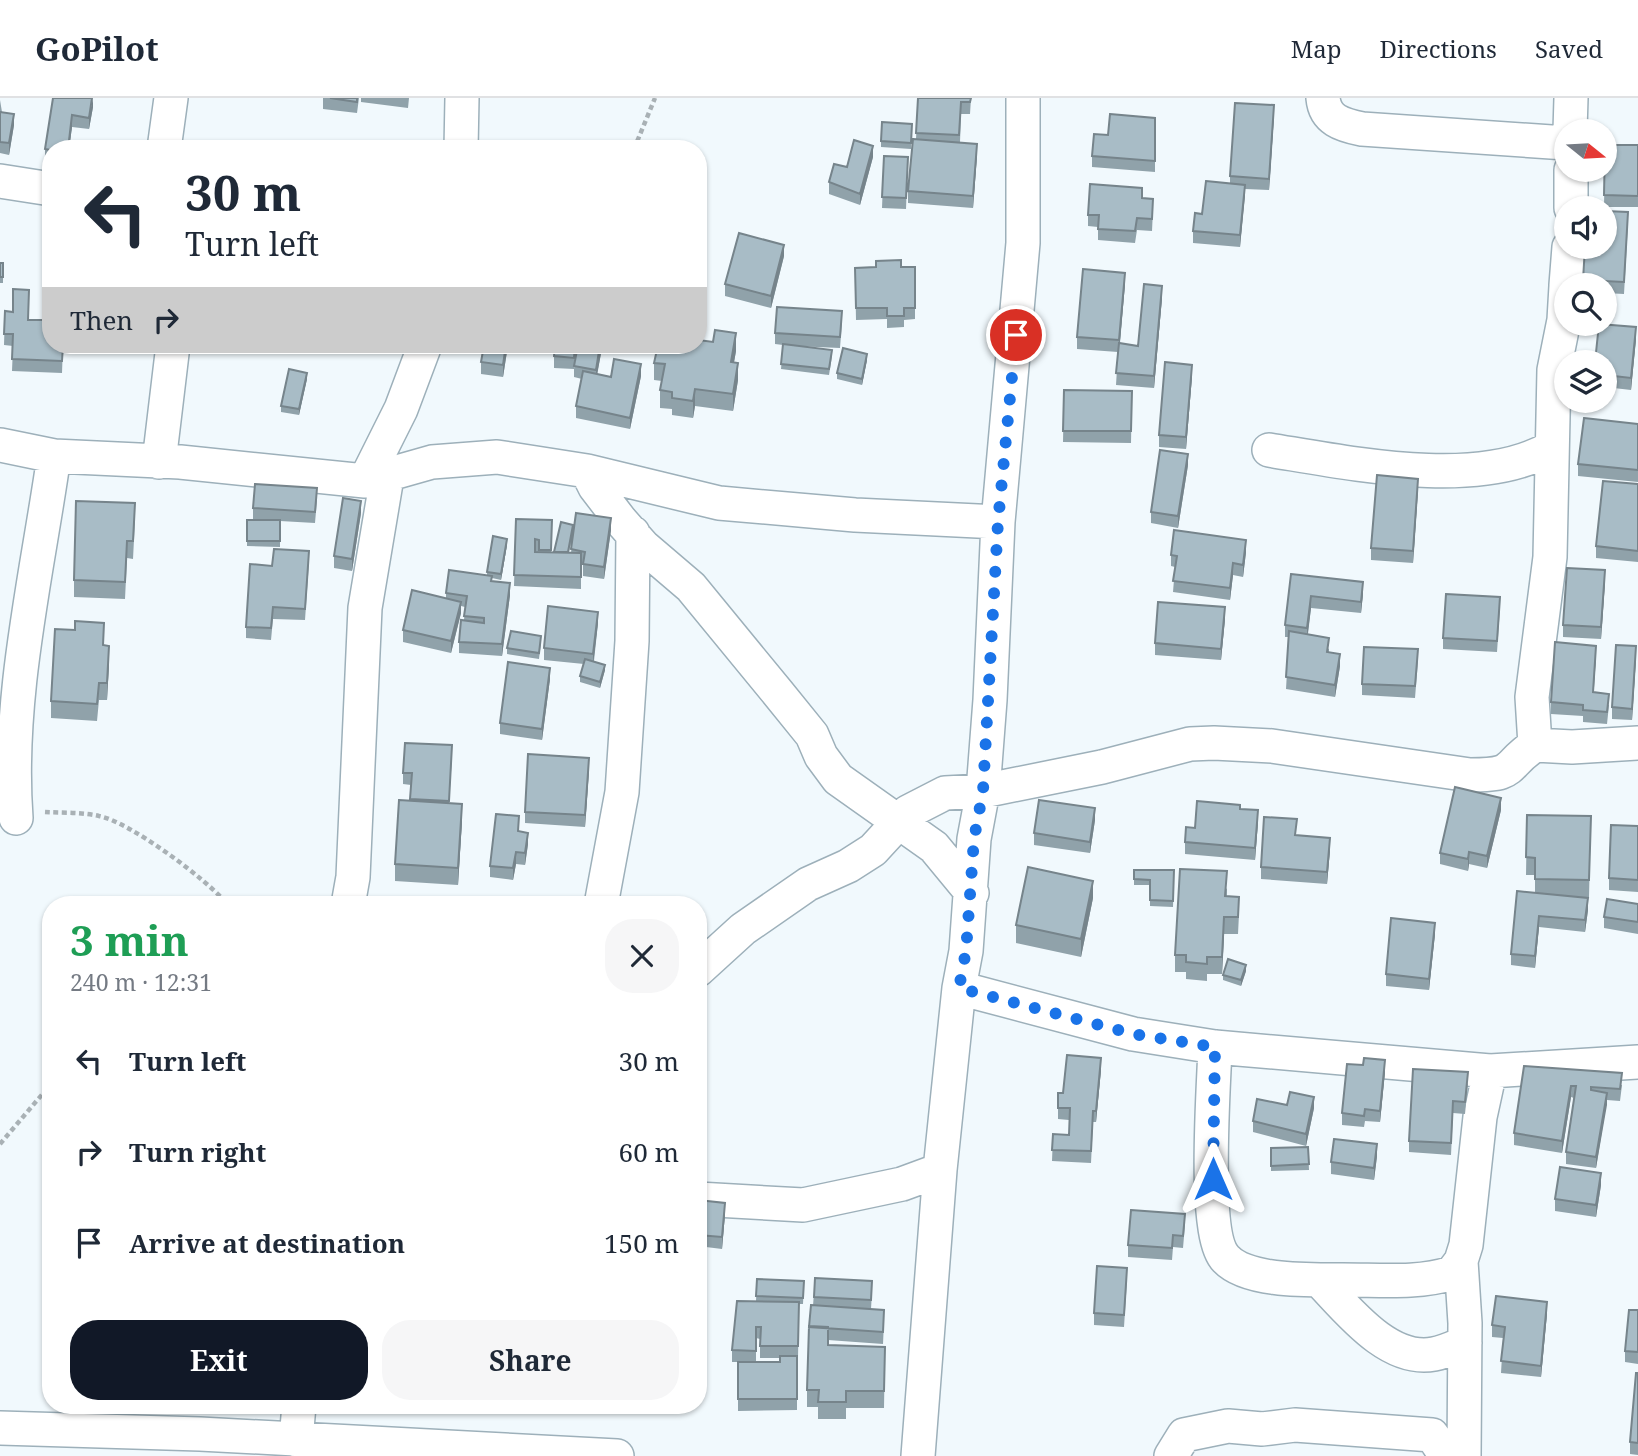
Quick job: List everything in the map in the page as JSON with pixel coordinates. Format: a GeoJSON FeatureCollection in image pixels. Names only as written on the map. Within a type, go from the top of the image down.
{"type":"FeatureCollection","features":[{"type":"Feature","properties":{"kind":"street"},"geometry":{"type":"LineString","coordinates":[[165,140],[171,98]]}},
{"type":"Feature","properties":{"kind":"street"},"geometry":{"type":"LineString","coordinates":[[461,140],[462,98]]}},
{"type":"Feature","properties":{"kind":"street"},"geometry":{"type":"LineString","coordinates":[[918,1456],[940,1170],[972,893],[974,839],[983,791],[998,522],[1023,243],[1023,98]]}},
{"type":"Feature","properties":{"kind":"street"},"geometry":{"type":"LineString","coordinates":[[1323,98],[1328,115],[1338,122],[1362,129],[1554,142]]}},
{"type":"Feature","properties":{"kind":"street"},"geometry":{"type":"LineString","coordinates":[[1570,119],[1571,98]]}},
{"type":"Feature","properties":{"kind":"street"},"geometry":{"type":"LineString","coordinates":[[0,181],[42,188]]}},
{"type":"Feature","properties":{"kind":"street"},"geometry":{"type":"LineString","coordinates":[[1535,745],[1532,697],[1550,557],[1554,370],[1561,336]]}},
{"type":"Feature","properties":{"kind":"street"},"geometry":{"type":"LineString","coordinates":[[159,462],[172,354]]}},
{"type":"Feature","properties":{"kind":"street"},"geometry":{"type":"LineString","coordinates":[[350,896],[353,877],[365,608],[376,479],[422,354]]}},
{"type":"Feature","properties":{"kind":"street"},"geometry":{"type":"LineString","coordinates":[[0,445],[54,456],[376,479],[432,463],[497,457],[587,471],[719,503],[855,515],[998,522]]}},
{"type":"Feature","properties":{"kind":"street"},"geometry":{"type":"LineString","coordinates":[[1269,450],[1333,460],[1458,471],[1509,466],[1537,457],[1552,447]]}},
{"type":"Feature","properties":{"kind":"street"},"geometry":{"type":"LineString","coordinates":[[16,818],[13,774],[16,726],[54,456]]}},
{"type":"Feature","properties":{"kind":"street"},"geometry":{"type":"LineString","coordinates":[[587,471],[606,503],[643,546],[691,587],[812,735],[821,755],[838,779],[859,796],[900,820],[934,847],[972,893]]}},
{"type":"Feature","properties":{"kind":"street"},"geometry":{"type":"LineString","coordinates":[[603,896],[622,792],[632,641],[633,533]]}},
{"type":"Feature","properties":{"kind":"street"},"geometry":{"type":"LineString","coordinates":[[707,962],[743,929],[808,884],[848,866],[873,850],[900,820],[931,798],[956,791],[983,791],[1102,767],[1189,744],[1272,746],[1470,775],[1496,775],[1509,771],[1535,745],[1572,747],[1638,743]]}},
{"type":"Feature","properties":{"kind":"street"},"geometry":{"type":"LineString","coordinates":[[959,988],[1133,1034],[1215,1047],[1490,1071],[1638,1062]]}},
{"type":"Feature","properties":{"kind":"street"},"geometry":{"type":"LineString","coordinates":[[1215,1047],[1213,1205],[1219,1250],[1227,1260],[1238,1267],[1269,1276],[1319,1280],[1439,1277],[1452,1273],[1461,1261],[1466,1245],[1480,1117],[1490,1071]]}},
{"type":"Feature","properties":{"kind":"street"},"geometry":{"type":"LineString","coordinates":[[707,1200],[803,1205],[902,1184],[940,1170]]}},
{"type":"Feature","properties":{"kind":"street"},"geometry":{"type":"LineString","coordinates":[[1461,1261],[1465,1343],[1464,1456]]}},
{"type":"Feature","properties":{"kind":"street"},"geometry":{"type":"LineString","coordinates":[[1319,1280],[1365,1325],[1395,1348],[1429,1355],[1465,1343]]}},
{"type":"Feature","properties":{"kind":"street"},"geometry":{"type":"LineString","coordinates":[[296,1440],[298,1414]]}},
{"type":"Feature","properties":{"kind":"street"},"geometry":{"type":"LineString","coordinates":[[1171,1456],[1184,1435],[1199,1430],[1239,1425],[1262,1429],[1295,1425],[1432,1435],[1446,1456]]}},
{"type":"Feature","properties":{"kind":"street"},"geometry":{"type":"LineString","coordinates":[[0,1428],[57,1444],[200,1434],[617,1456]]}},
{"type":"Feature","properties":{"kind":"path"},"geometry":{"type":"LineString","coordinates":[[638,140],[655,98]]}},
{"type":"Feature","properties":{"kind":"path"},"geometry":{"type":"LineString","coordinates":[[16,818],[43,812],[100,816],[127,828],[186,868],[218,896]]}},
{"type":"Feature","properties":{"kind":"path"},"geometry":{"type":"LineString","coordinates":[[0,1144],[42,1095]]}},
{"type":"Feature","properties":{"kind":"building"},"geometry":{"type":"Polygon","coordinates":[[[53,98],[92,98],[89,118],[72,115],[69,140],[46,140],[53,98]]]}},
{"type":"Feature","properties":{"kind":"building"},"geometry":{"type":"Polygon","coordinates":[[[330,98],[357,98],[357,102],[330,98]]]}},
{"type":"Feature","properties":{"kind":"building"},"geometry":{"type":"Polygon","coordinates":[[[918,98],[971,98],[970,102],[961,102],[959,135],[916,133],[918,98]]]}},
{"type":"Feature","properties":{"kind":"building"},"geometry":{"type":"Polygon","coordinates":[[[1235,103],[1274,105],[1269,179],[1230,176],[1235,103]]]}},
{"type":"Feature","properties":{"kind":"building"},"geometry":{"type":"Polygon","coordinates":[[[0,112],[14,114],[9,143],[0,142],[0,112]]]}},
{"type":"Feature","properties":{"kind":"building"},"geometry":{"type":"Polygon","coordinates":[[[1110,114],[1155,118],[1155,161],[1092,156],[1094,134],[1108,135],[1110,114]]]}},
{"type":"Feature","properties":{"kind":"building"},"geometry":{"type":"Polygon","coordinates":[[[882,122],[912,124],[911,143],[881,141],[882,122]]]}},
{"type":"Feature","properties":{"kind":"building"},"geometry":{"type":"Polygon","coordinates":[[[913,139],[977,144],[973,196],[908,191],[913,139]]]}},
{"type":"Feature","properties":{"kind":"building"},"geometry":{"type":"Polygon","coordinates":[[[854,140],[873,146],[860,194],[829,182],[834,164],[847,167],[854,140]]]}},
{"type":"Feature","properties":{"kind":"building"},"geometry":{"type":"Polygon","coordinates":[[[1617,145],[1638,145],[1638,196],[1604,195],[1604,182],[1617,182],[1617,145]]]}},
{"type":"Feature","properties":{"kind":"building"},"geometry":{"type":"Polygon","coordinates":[[[884,156],[908,157],[906,198],[882,197],[884,156]]]}},
{"type":"Feature","properties":{"kind":"building"},"geometry":{"type":"Polygon","coordinates":[[[1206,181],[1245,185],[1240,235],[1193,231],[1195,213],[1202,214],[1206,181]]]}},
{"type":"Feature","properties":{"kind":"building"},"geometry":{"type":"Polygon","coordinates":[[[1090,184],[1142,188],[1142,198],[1153,199],[1152,219],[1137,218],[1135,231],[1098,229],[1099,215],[1088,215],[1090,184]]]}},
{"type":"Feature","properties":{"kind":"building"},"geometry":{"type":"Polygon","coordinates":[[[1617,212],[1628,212],[1624,282],[1617,282],[1617,273],[1583,273],[1584,259],[1617,259],[1617,212]]]}},
{"type":"Feature","properties":{"kind":"building"},"geometry":{"type":"Polygon","coordinates":[[[739,233],[784,245],[771,296],[725,284],[739,233]]]}},
{"type":"Feature","properties":{"kind":"building"},"geometry":{"type":"Polygon","coordinates":[[[901,260],[901,267],[915,267],[915,308],[904,308],[904,316],[887,316],[887,308],[856,308],[855,268],[876,267],[876,261],[901,260]]]}},
{"type":"Feature","properties":{"kind":"building"},"geometry":{"type":"Polygon","coordinates":[[[0,263],[3,263],[3,277],[0,277],[0,263]]]}},
{"type":"Feature","properties":{"kind":"building"},"geometry":{"type":"Polygon","coordinates":[[[1083,269],[1125,273],[1119,340],[1077,337],[1083,269]]]}},
{"type":"Feature","properties":{"kind":"building"},"geometry":{"type":"Polygon","coordinates":[[[1144,284],[1162,286],[1154,376],[1116,373],[1119,343],[1138,346],[1144,284]]]}},
{"type":"Feature","properties":{"kind":"building"},"geometry":{"type":"Polygon","coordinates":[[[13,289],[29,290],[28,320],[42,320],[42,354],[62,354],[62,361],[12,359],[13,334],[4,334],[5,311],[13,312],[13,289]]]}},
{"type":"Feature","properties":{"kind":"building"},"geometry":{"type":"Polygon","coordinates":[[[777,307],[842,311],[840,337],[775,333],[777,307]]]}},
{"type":"Feature","properties":{"kind":"building"},"geometry":{"type":"Polygon","coordinates":[[[1617,325],[1636,327],[1631,378],[1617,376],[1617,350],[1596,350],[1598,336],[1617,336],[1617,325]]]}},
{"type":"Feature","properties":{"kind":"building"},"geometry":{"type":"Polygon","coordinates":[[[715,330],[736,333],[731,362],[738,363],[733,394],[695,389],[693,401],[672,398],[672,392],[660,390],[665,364],[654,363],[656,354],[707,354],[707,341],[713,342],[715,330]]]}},
{"type":"Feature","properties":{"kind":"building"},"geometry":{"type":"Polygon","coordinates":[[[783,344],[832,350],[829,369],[781,364],[783,344]]]}},
{"type":"Feature","properties":{"kind":"building"},"geometry":{"type":"Polygon","coordinates":[[[843,348],[867,354],[862,379],[837,373],[843,348]]]}},
{"type":"Feature","properties":{"kind":"building"},"geometry":{"type":"Polygon","coordinates":[[[482,354],[505,354],[503,365],[481,362],[482,354]]]}},
{"type":"Feature","properties":{"kind":"building"},"geometry":{"type":"Polygon","coordinates":[[[554,354],[574,354],[574,358],[554,354]]]}},
{"type":"Feature","properties":{"kind":"building"},"geometry":{"type":"Polygon","coordinates":[[[576,354],[599,354],[596,370],[574,366],[576,354]]]}},
{"type":"Feature","properties":{"kind":"building"},"geometry":{"type":"Polygon","coordinates":[[[614,359],[641,364],[630,418],[576,406],[583,371],[611,377],[614,359]]]}},
{"type":"Feature","properties":{"kind":"building"},"geometry":{"type":"Polygon","coordinates":[[[1165,362],[1192,365],[1186,437],[1159,435],[1165,362]]]}},
{"type":"Feature","properties":{"kind":"building"},"geometry":{"type":"Polygon","coordinates":[[[289,369],[307,373],[299,409],[281,406],[289,369]]]}},
{"type":"Feature","properties":{"kind":"building"},"geometry":{"type":"Polygon","coordinates":[[[1064,390],[1132,391],[1131,431],[1063,431],[1064,390]]]}},
{"type":"Feature","properties":{"kind":"building"},"geometry":{"type":"Polygon","coordinates":[[[1584,418],[1638,424],[1638,470],[1578,464],[1584,418]]]}},
{"type":"Feature","properties":{"kind":"building"},"geometry":{"type":"Polygon","coordinates":[[[1160,450],[1188,454],[1178,516],[1151,512],[1160,450]]]}},
{"type":"Feature","properties":{"kind":"building"},"geometry":{"type":"Polygon","coordinates":[[[1377,475],[1418,479],[1413,551],[1371,548],[1377,475]]]}},
{"type":"Feature","properties":{"kind":"building"},"geometry":{"type":"Polygon","coordinates":[[[1603,481],[1638,484],[1638,551],[1596,546],[1603,481]]]}},
{"type":"Feature","properties":{"kind":"building"},"geometry":{"type":"Polygon","coordinates":[[[255,484],[317,488],[315,512],[253,508],[255,484]]]}},
{"type":"Feature","properties":{"kind":"building"},"geometry":{"type":"Polygon","coordinates":[[[343,498],[361,501],[352,559],[334,556],[343,498]]]}},
{"type":"Feature","properties":{"kind":"building"},"geometry":{"type":"Polygon","coordinates":[[[76,501],[135,503],[133,541],[127,541],[125,582],[74,580],[76,501]]]}},
{"type":"Feature","properties":{"kind":"building"},"geometry":{"type":"Polygon","coordinates":[[[576,513],[611,518],[604,567],[583,564],[585,552],[571,549],[576,513]]]}},
{"type":"Feature","properties":{"kind":"building"},"geometry":{"type":"Polygon","coordinates":[[[516,519],[552,520],[551,550],[539,550],[539,540],[535,539],[535,552],[581,553],[581,577],[514,575],[516,519]]]}},
{"type":"Feature","properties":{"kind":"building"},"geometry":{"type":"Polygon","coordinates":[[[247,520],[280,520],[280,541],[247,541],[247,520]]]}},
{"type":"Feature","properties":{"kind":"building"},"geometry":{"type":"Polygon","coordinates":[[[561,522],[573,525],[568,552],[554,552],[561,522]]]}},
{"type":"Feature","properties":{"kind":"building"},"geometry":{"type":"Polygon","coordinates":[[[1174,530],[1246,540],[1243,565],[1233,563],[1230,588],[1173,581],[1177,556],[1171,555],[1174,530]]]}},
{"type":"Feature","properties":{"kind":"building"},"geometry":{"type":"Polygon","coordinates":[[[493,536],[507,539],[501,574],[487,572],[493,536]]]}},
{"type":"Feature","properties":{"kind":"building"},"geometry":{"type":"Polygon","coordinates":[[[274,549],[309,551],[305,609],[273,607],[271,628],[246,627],[250,564],[272,566],[274,549]]]}},
{"type":"Feature","properties":{"kind":"building"},"geometry":{"type":"Polygon","coordinates":[[[1567,568],[1605,570],[1601,627],[1563,625],[1567,568]]]}},
{"type":"Feature","properties":{"kind":"building"},"geometry":{"type":"Polygon","coordinates":[[[449,570],[492,576],[491,581],[510,583],[502,644],[459,642],[461,620],[484,623],[484,618],[464,616],[467,596],[446,593],[449,570]]]}},
{"type":"Feature","properties":{"kind":"building"},"geometry":{"type":"Polygon","coordinates":[[[1291,574],[1363,582],[1361,602],[1311,596],[1307,628],[1285,625],[1291,574]]]}},
{"type":"Feature","properties":{"kind":"building"},"geometry":{"type":"Polygon","coordinates":[[[412,590],[461,602],[451,641],[403,630],[412,590]]]}},
{"type":"Feature","properties":{"kind":"building"},"geometry":{"type":"Polygon","coordinates":[[[1446,594],[1500,597],[1497,641],[1443,638],[1446,594]]]}},
{"type":"Feature","properties":{"kind":"building"},"geometry":{"type":"Polygon","coordinates":[[[1158,602],[1225,607],[1221,649],[1155,643],[1158,602]]]}},
{"type":"Feature","properties":{"kind":"building"},"geometry":{"type":"Polygon","coordinates":[[[548,606],[598,612],[593,654],[544,648],[548,606]]]}},
{"type":"Feature","properties":{"kind":"building"},"geometry":{"type":"Polygon","coordinates":[[[75,621],[104,623],[103,645],[109,646],[107,683],[99,683],[97,704],[51,701],[55,629],[75,630],[75,621]]]}},
{"type":"Feature","properties":{"kind":"building"},"geometry":{"type":"Polygon","coordinates":[[[511,631],[541,636],[539,653],[507,648],[511,631]]]}},
{"type":"Feature","properties":{"kind":"building"},"geometry":{"type":"Polygon","coordinates":[[[1289,631],[1329,638],[1327,652],[1340,654],[1335,685],[1286,677],[1289,631]]]}},
{"type":"Feature","properties":{"kind":"building"},"geometry":{"type":"Polygon","coordinates":[[[1555,642],[1596,646],[1593,692],[1609,694],[1607,712],[1583,710],[1583,705],[1551,702],[1555,642]]]}},
{"type":"Feature","properties":{"kind":"building"},"geometry":{"type":"Polygon","coordinates":[[[1616,645],[1636,646],[1632,709],[1612,707],[1616,645]]]}},
{"type":"Feature","properties":{"kind":"building"},"geometry":{"type":"Polygon","coordinates":[[[1364,647],[1418,649],[1415,686],[1362,684],[1364,647]]]}},
{"type":"Feature","properties":{"kind":"building"},"geometry":{"type":"Polygon","coordinates":[[[585,659],[605,665],[600,682],[580,676],[585,659]]]}},
{"type":"Feature","properties":{"kind":"building"},"geometry":{"type":"Polygon","coordinates":[[[508,662],[550,668],[542,729],[500,723],[508,662]]]}},
{"type":"Feature","properties":{"kind":"building"},"geometry":{"type":"Polygon","coordinates":[[[405,743],[452,745],[449,801],[410,799],[412,773],[403,773],[405,743]]]}},
{"type":"Feature","properties":{"kind":"building"},"geometry":{"type":"Polygon","coordinates":[[[528,754],[589,758],[585,815],[525,812],[528,754]]]}},
{"type":"Feature","properties":{"kind":"building"},"geometry":{"type":"Polygon","coordinates":[[[1455,787],[1501,798],[1487,856],[1469,852],[1468,859],[1440,853],[1455,787]]]}},
{"type":"Feature","properties":{"kind":"building"},"geometry":{"type":"Polygon","coordinates":[[[399,800],[462,804],[458,868],[395,864],[399,800]]]}},
{"type":"Feature","properties":{"kind":"building"},"geometry":{"type":"Polygon","coordinates":[[[1039,800],[1095,808],[1090,842],[1034,833],[1039,800]]]}},
{"type":"Feature","properties":{"kind":"building"},"geometry":{"type":"Polygon","coordinates":[[[1197,801],[1240,805],[1240,809],[1258,810],[1255,848],[1185,842],[1186,827],[1195,828],[1197,801]]]}},
{"type":"Feature","properties":{"kind":"building"},"geometry":{"type":"Polygon","coordinates":[[[496,814],[519,816],[518,831],[528,833],[525,853],[516,852],[513,868],[490,866],[496,814]]]}},
{"type":"Feature","properties":{"kind":"building"},"geometry":{"type":"Polygon","coordinates":[[[1527,815],[1591,816],[1589,880],[1535,879],[1535,858],[1526,857],[1527,815]]]}},
{"type":"Feature","properties":{"kind":"building"},"geometry":{"type":"Polygon","coordinates":[[[1264,817],[1297,819],[1295,835],[1330,838],[1327,872],[1261,867],[1264,817]]]}},
{"type":"Feature","properties":{"kind":"building"},"geometry":{"type":"Polygon","coordinates":[[[1611,825],[1638,826],[1638,880],[1609,878],[1611,825]]]}},
{"type":"Feature","properties":{"kind":"building"},"geometry":{"type":"Polygon","coordinates":[[[1028,867],[1093,881],[1081,939],[1016,925],[1028,867]]]}},
{"type":"Feature","properties":{"kind":"building"},"geometry":{"type":"Polygon","coordinates":[[[1180,869],[1227,871],[1225,896],[1239,897],[1238,917],[1224,917],[1222,957],[1207,957],[1207,964],[1186,962],[1186,955],[1175,955],[1180,869]]]}},
{"type":"Feature","properties":{"kind":"building"},"geometry":{"type":"Polygon","coordinates":[[[1134,870],[1174,870],[1173,901],[1150,900],[1150,880],[1134,879],[1134,870]]]}},
{"type":"Feature","properties":{"kind":"building"},"geometry":{"type":"Polygon","coordinates":[[[1517,891],[1588,898],[1585,920],[1539,916],[1535,956],[1511,954],[1517,891]]]}},
{"type":"Feature","properties":{"kind":"building"},"geometry":{"type":"Polygon","coordinates":[[[1607,899],[1638,904],[1638,922],[1604,917],[1607,899]]]}},
{"type":"Feature","properties":{"kind":"building"},"geometry":{"type":"Polygon","coordinates":[[[1391,918],[1435,923],[1429,979],[1386,974],[1391,918]]]}},
{"type":"Feature","properties":{"kind":"building"},"geometry":{"type":"Polygon","coordinates":[[[1228,959],[1246,965],[1241,980],[1223,975],[1228,959]]]}},
{"type":"Feature","properties":{"kind":"building"},"geometry":{"type":"Polygon","coordinates":[[[1067,1055],[1101,1058],[1096,1111],[1093,1111],[1091,1151],[1052,1150],[1053,1134],[1069,1135],[1070,1108],[1058,1108],[1058,1093],[1063,1093],[1067,1055]]]}},
{"type":"Feature","properties":{"kind":"building"},"geometry":{"type":"Polygon","coordinates":[[[1364,1058],[1385,1060],[1380,1111],[1365,1109],[1364,1116],[1342,1113],[1347,1064],[1363,1065],[1364,1058]]]}},
{"type":"Feature","properties":{"kind":"building"},"geometry":{"type":"Polygon","coordinates":[[[1524,1066],[1622,1073],[1620,1089],[1591,1087],[1591,1090],[1607,1093],[1596,1157],[1566,1152],[1576,1086],[1571,1086],[1562,1141],[1514,1133],[1524,1066]]]}},
{"type":"Feature","properties":{"kind":"building"},"geometry":{"type":"Polygon","coordinates":[[[1413,1069],[1468,1072],[1465,1102],[1453,1101],[1451,1143],[1409,1141],[1413,1069]]]}},
{"type":"Feature","properties":{"kind":"building"},"geometry":{"type":"Polygon","coordinates":[[[1290,1092],[1314,1097],[1306,1134],[1253,1121],[1257,1099],[1287,1105],[1290,1092]]]}},
{"type":"Feature","properties":{"kind":"building"},"geometry":{"type":"Polygon","coordinates":[[[1334,1139],[1377,1144],[1374,1168],[1331,1162],[1334,1139]]]}},
{"type":"Feature","properties":{"kind":"building"},"geometry":{"type":"Polygon","coordinates":[[[1308,1147],[1309,1164],[1271,1166],[1271,1148],[1308,1147]]]}},
{"type":"Feature","properties":{"kind":"building"},"geometry":{"type":"Polygon","coordinates":[[[1560,1167],[1601,1173],[1596,1205],[1555,1199],[1560,1167]]]}},
{"type":"Feature","properties":{"kind":"building"},"geometry":{"type":"Polygon","coordinates":[[[707,1201],[725,1203],[722,1237],[707,1236],[707,1201]]]}},
{"type":"Feature","properties":{"kind":"building"},"geometry":{"type":"Polygon","coordinates":[[[1131,1210],[1185,1214],[1183,1236],[1173,1235],[1172,1248],[1128,1245],[1131,1210]]]}},
{"type":"Feature","properties":{"kind":"building"},"geometry":{"type":"Polygon","coordinates":[[[1097,1266],[1127,1268],[1124,1315],[1094,1313],[1097,1266]]]}},
{"type":"Feature","properties":{"kind":"building"},"geometry":{"type":"Polygon","coordinates":[[[815,1278],[872,1281],[871,1300],[814,1297],[815,1278]]]}},
{"type":"Feature","properties":{"kind":"building"},"geometry":{"type":"Polygon","coordinates":[[[757,1279],[804,1281],[803,1298],[756,1296],[757,1279]]]}},
{"type":"Feature","properties":{"kind":"building"},"geometry":{"type":"Polygon","coordinates":[[[1496,1296],[1547,1302],[1541,1366],[1501,1361],[1505,1327],[1492,1325],[1496,1296]]]}},
{"type":"Feature","properties":{"kind":"building"},"geometry":{"type":"Polygon","coordinates":[[[737,1301],[799,1302],[798,1346],[760,1346],[761,1327],[756,1327],[756,1351],[732,1350],[737,1301]]]}},
{"type":"Feature","properties":{"kind":"building"},"geometry":{"type":"Polygon","coordinates":[[[811,1305],[884,1310],[883,1332],[809,1327],[811,1305]]]}},
{"type":"Feature","properties":{"kind":"building"},"geometry":{"type":"Polygon","coordinates":[[[1629,1310],[1638,1310],[1638,1352],[1625,1351],[1629,1310]]]}},
{"type":"Feature","properties":{"kind":"building"},"geometry":{"type":"Polygon","coordinates":[[[809,1326],[828,1327],[828,1345],[885,1347],[884,1391],[846,1391],[846,1402],[818,1402],[819,1390],[807,1390],[809,1326]]]}},
{"type":"Feature","properties":{"kind":"building"},"geometry":{"type":"Polygon","coordinates":[[[780,1356],[797,1356],[797,1399],[738,1399],[738,1362],[780,1362],[780,1356]]]}},
{"type":"Feature","properties":{"kind":"building"},"geometry":{"type":"Polygon","coordinates":[[[1638,1373],[1638,1443],[1630,1442],[1638,1373]]]}},
{"type":"Feature","properties":{"kind":"route"},"geometry":{"type":"LineString","coordinates":[[1016,335],[998,522],[983,791],[974,839],[972,893],[959,988],[1058,1012],[1133,1034],[1215,1047],[1213,1179]]}}]}
